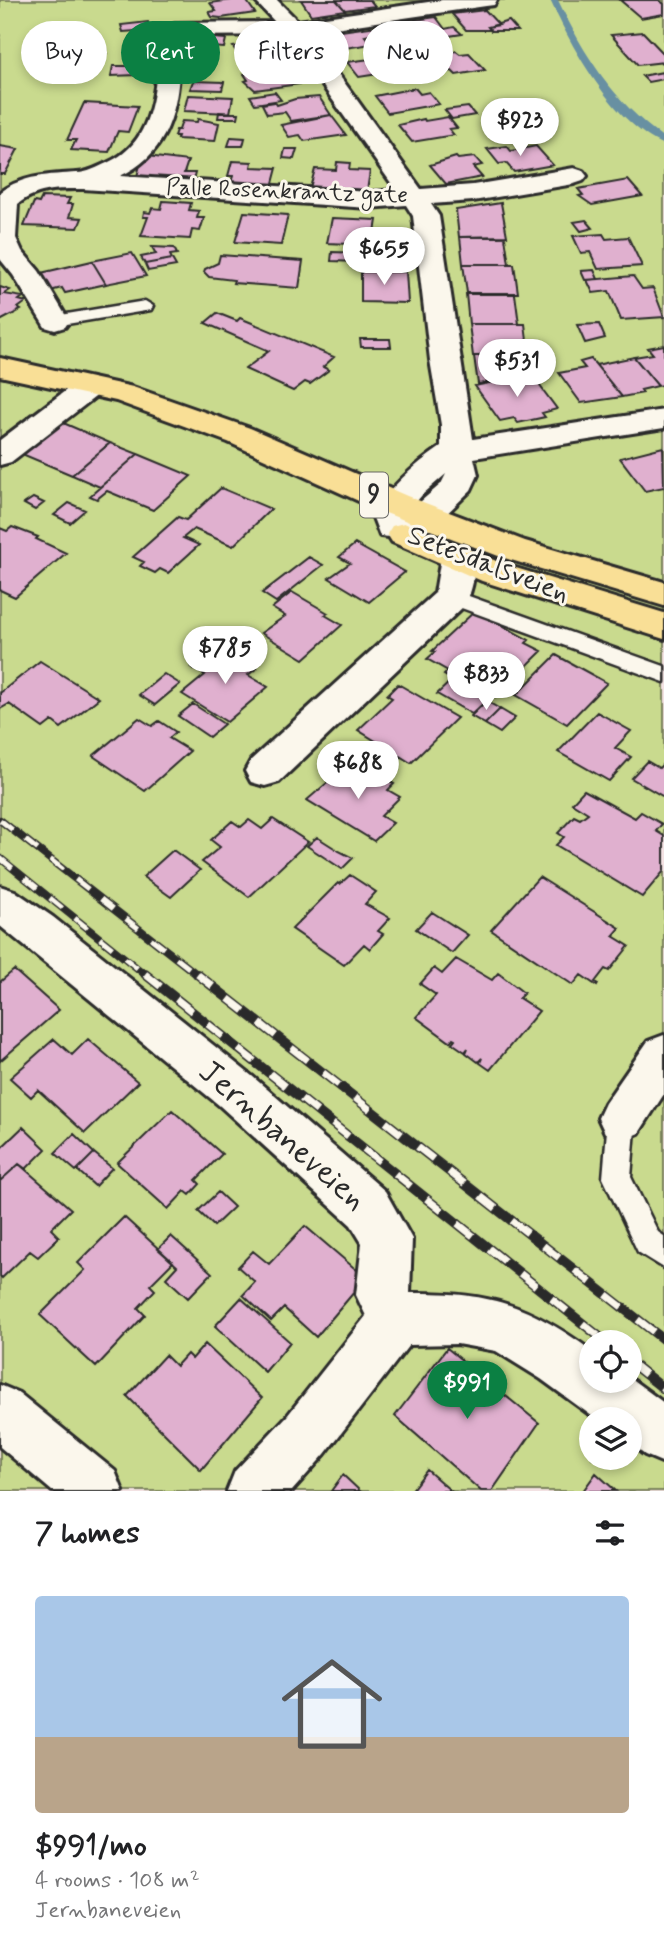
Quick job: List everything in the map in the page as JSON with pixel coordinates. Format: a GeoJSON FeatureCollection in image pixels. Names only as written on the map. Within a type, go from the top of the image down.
{"type":"FeatureCollection","features":[{"type":"Feature","properties":{"kind":"highway","name":"Setesdalsveien"},"geometry":{"type":"LineString","coordinates":[[4,370],[122,393],[194,417],[394,516],[458,557],[542,589],[664,625]]}},
{"type":"Feature","properties":{"kind":"highway","name":"Setesdalsveien"},"geometry":{"type":"LineString","coordinates":[[425,516],[513,549],[664,594]]}},
{"type":"Feature","properties":{"kind":"street"},"geometry":{"type":"LineString","coordinates":[[265,0],[286,21]]}},
{"type":"Feature","properties":{"kind":"street"},"geometry":{"type":"LineString","coordinates":[[341,21],[486,0]]}},
{"type":"Feature","properties":{"kind":"street","name":"Palle Rosenkrantz gate"},"geometry":{"type":"LineString","coordinates":[[83,181],[115,170],[138,155],[153,137],[161,114],[171,37],[177,30],[234,29]]}},
{"type":"Feature","properties":{"kind":"street"},"geometry":{"type":"LineString","coordinates":[[333,84],[426,216],[431,240],[445,360],[457,425],[457,451],[462,475],[455,490],[407,528],[394,516],[432,468],[457,451],[664,419]]}},
{"type":"Feature","properties":{"kind":"street","name":"Palle Rosenkrantz gate"},"geometry":{"type":"LineString","coordinates":[[55,321],[25,271],[9,253],[2,237],[5,201],[22,188],[55,181],[83,181],[170,189],[369,200],[473,193],[574,176]]}},
{"type":"Feature","properties":{"kind":"street"},"geometry":{"type":"LineString","coordinates":[[0,455],[88,388]]}},
{"type":"Feature","properties":{"kind":"street"},"geometry":{"type":"LineString","coordinates":[[265,771],[452,597],[458,557]]}},
{"type":"Feature","properties":{"kind":"street","name":"Jernbaneveien"},"geometry":{"type":"LineString","coordinates":[[0,903],[38,930],[236,1091],[368,1208],[387,1239],[382,1295],[396,1319]]}},
{"type":"Feature","properties":{"kind":"street"},"geometry":{"type":"LineString","coordinates":[[622,1118],[664,1055]]}},
{"type":"Feature","properties":{"kind":"street"},"geometry":{"type":"LineString","coordinates":[[255,1491],[322,1415],[396,1319],[457,1318],[504,1327],[560,1360],[664,1436]]}},
{"type":"Feature","properties":{"kind":"street"},"geometry":{"type":"LineString","coordinates":[[1,1411],[95,1491]]}},
{"type":"Feature","properties":{"kind":"lane","name":"Palle Rosenkrantz gate"},"geometry":{"type":"LineString","coordinates":[[55,321],[145,306]]}},
{"type":"Feature","properties":{"kind":"lane"},"geometry":{"type":"LineString","coordinates":[[452,597],[664,674]]}},
{"type":"Feature","properties":{"kind":"lane"},"geometry":{"type":"LineString","coordinates":[[622,1118],[617,1178],[648,1242],[664,1254]]}},
{"type":"Feature","properties":{"kind":"green space"},"geometry":{"type":"Polygon","coordinates":[[[0,0],[664,0],[664,1491],[0,1491],[0,0]]]}},
{"type":"Feature","properties":{"kind":"building"},"geometry":{"type":"Polygon","coordinates":[[[246,0],[255,13],[212,17],[209,12],[216,11],[210,3],[246,0]]]}},
{"type":"Feature","properties":{"kind":"building"},"geometry":{"type":"Polygon","coordinates":[[[301,0],[336,0],[345,10],[311,15],[301,0]]]}},
{"type":"Feature","properties":{"kind":"building"},"geometry":{"type":"Polygon","coordinates":[[[336,0],[370,0],[375,6],[345,10],[336,0]]]}},
{"type":"Feature","properties":{"kind":"building"},"geometry":{"type":"Polygon","coordinates":[[[620,0],[659,0],[664,4],[664,14],[641,18],[620,0]]]}},
{"type":"Feature","properties":{"kind":"building"},"geometry":{"type":"Polygon","coordinates":[[[485,10],[499,25],[488,27],[491,30],[466,30],[452,14],[485,10]]]}},
{"type":"Feature","properties":{"kind":"building"},"geometry":{"type":"Polygon","coordinates":[[[436,17],[439,21],[408,21],[436,17]]]}},
{"type":"Feature","properties":{"kind":"building"},"geometry":{"type":"Polygon","coordinates":[[[509,21],[518,31],[491,31],[488,27],[509,21]]]}},
{"type":"Feature","properties":{"kind":"building"},"geometry":{"type":"Polygon","coordinates":[[[453,27],[454,27],[462,34],[453,35],[453,27]]]}},
{"type":"Feature","properties":{"kind":"building"},"geometry":{"type":"Polygon","coordinates":[[[363,28],[363,45],[349,47],[349,30],[363,28]]]}},
{"type":"Feature","properties":{"kind":"building"},"geometry":{"type":"Polygon","coordinates":[[[643,32],[664,54],[664,62],[638,65],[611,35],[643,32]]]}},
{"type":"Feature","properties":{"kind":"building"},"geometry":{"type":"Polygon","coordinates":[[[220,38],[226,39],[224,48],[220,48],[220,38]]]}},
{"type":"Feature","properties":{"kind":"building"},"geometry":{"type":"Polygon","coordinates":[[[453,51],[469,53],[485,70],[456,75],[453,72],[453,51]]]}},
{"type":"Feature","properties":{"kind":"building"},"geometry":{"type":"Polygon","coordinates":[[[363,60],[363,76],[359,77],[349,62],[363,60]]]}},
{"type":"Feature","properties":{"kind":"building"},"geometry":{"type":"Polygon","coordinates":[[[113,66],[121,66],[121,76],[111,76],[113,66]]]}},
{"type":"Feature","properties":{"kind":"building"},"geometry":{"type":"Polygon","coordinates":[[[663,72],[664,79],[648,82],[642,76],[663,72]]]}},
{"type":"Feature","properties":{"kind":"building"},"geometry":{"type":"Polygon","coordinates":[[[224,82],[222,90],[190,89],[192,84],[224,82]]]}},
{"type":"Feature","properties":{"kind":"building"},"geometry":{"type":"Polygon","coordinates":[[[248,84],[300,84],[255,90],[248,84]]]}},
{"type":"Feature","properties":{"kind":"building"},"geometry":{"type":"Polygon","coordinates":[[[415,88],[420,94],[429,92],[439,104],[388,113],[375,96],[415,88]]]}},
{"type":"Feature","properties":{"kind":"building"},"geometry":{"type":"Polygon","coordinates":[[[275,92],[281,100],[255,104],[250,96],[275,92]]]}},
{"type":"Feature","properties":{"kind":"building"},"geometry":{"type":"Polygon","coordinates":[[[188,95],[233,97],[230,113],[184,111],[188,95]]]}},
{"type":"Feature","properties":{"kind":"building"},"geometry":{"type":"Polygon","coordinates":[[[319,97],[331,115],[291,121],[285,112],[267,114],[262,104],[275,102],[277,105],[295,99],[319,97]]]}},
{"type":"Feature","properties":{"kind":"building"},"geometry":{"type":"Polygon","coordinates":[[[84,103],[138,106],[128,132],[118,131],[109,152],[71,150],[76,140],[67,140],[84,103]]]}},
{"type":"Feature","properties":{"kind":"building"},"geometry":{"type":"Polygon","coordinates":[[[468,107],[475,115],[452,119],[445,110],[468,107]]]}},
{"type":"Feature","properties":{"kind":"building"},"geometry":{"type":"Polygon","coordinates":[[[219,112],[239,113],[238,118],[218,118],[219,112]]]}},
{"type":"Feature","properties":{"kind":"building"},"geometry":{"type":"Polygon","coordinates":[[[331,115],[346,135],[304,141],[300,135],[289,137],[281,125],[331,115]]]}},
{"type":"Feature","properties":{"kind":"building"},"geometry":{"type":"Polygon","coordinates":[[[448,117],[457,128],[449,129],[454,135],[412,142],[398,125],[424,119],[448,117]]]}},
{"type":"Feature","properties":{"kind":"building"},"geometry":{"type":"Polygon","coordinates":[[[198,119],[219,123],[215,141],[177,139],[178,136],[174,136],[182,121],[197,122],[198,119]]]}},
{"type":"Feature","properties":{"kind":"building"},"geometry":{"type":"Polygon","coordinates":[[[231,137],[245,138],[243,146],[228,146],[231,137]]]}},
{"type":"Feature","properties":{"kind":"building"},"geometry":{"type":"Polygon","coordinates":[[[0,146],[18,149],[5,174],[0,174],[0,146]]]}},
{"type":"Feature","properties":{"kind":"building"},"geometry":{"type":"Polygon","coordinates":[[[507,146],[511,151],[536,146],[553,165],[514,172],[506,163],[499,164],[487,149],[507,146]]]}},
{"type":"Feature","properties":{"kind":"building"},"geometry":{"type":"Polygon","coordinates":[[[285,149],[297,149],[294,159],[283,158],[285,149]]]}},
{"type":"Feature","properties":{"kind":"building"},"geometry":{"type":"Polygon","coordinates":[[[147,156],[188,161],[184,173],[195,173],[193,181],[136,180],[140,165],[147,156]]]}},
{"type":"Feature","properties":{"kind":"building"},"geometry":{"type":"Polygon","coordinates":[[[456,157],[475,157],[482,165],[473,167],[482,177],[446,184],[430,165],[456,157]]]}},
{"type":"Feature","properties":{"kind":"building"},"geometry":{"type":"Polygon","coordinates":[[[232,161],[252,162],[251,167],[277,168],[272,187],[230,185],[233,176],[228,176],[232,161]]]}},
{"type":"Feature","properties":{"kind":"building"},"geometry":{"type":"Polygon","coordinates":[[[337,162],[350,163],[349,170],[370,171],[367,191],[343,190],[342,193],[310,188],[315,169],[336,170],[337,162]]]}},
{"type":"Feature","properties":{"kind":"building"},"geometry":{"type":"Polygon","coordinates":[[[628,180],[642,196],[592,205],[579,196],[583,195],[578,189],[628,180]]]}},
{"type":"Feature","properties":{"kind":"building"},"geometry":{"type":"Polygon","coordinates":[[[42,197],[70,198],[67,204],[73,204],[69,217],[82,218],[78,228],[24,226],[34,202],[39,203],[42,197]]]}},
{"type":"Feature","properties":{"kind":"building"},"geometry":{"type":"Polygon","coordinates":[[[163,201],[191,203],[189,210],[199,211],[197,218],[204,218],[200,231],[192,230],[190,239],[141,236],[148,217],[143,217],[144,212],[150,213],[152,208],[161,209],[163,201]]]}},
{"type":"Feature","properties":{"kind":"building"},"geometry":{"type":"Polygon","coordinates":[[[501,203],[507,236],[459,237],[456,210],[501,203]]]}},
{"type":"Feature","properties":{"kind":"building"},"geometry":{"type":"Polygon","coordinates":[[[244,212],[288,215],[281,245],[235,242],[244,212]]]}},
{"type":"Feature","properties":{"kind":"building"},"geometry":{"type":"Polygon","coordinates":[[[332,218],[377,220],[373,245],[327,243],[332,218]]]}},
{"type":"Feature","properties":{"kind":"building"},"geometry":{"type":"Polygon","coordinates":[[[586,220],[593,228],[581,231],[574,222],[586,220]]]}},
{"type":"Feature","properties":{"kind":"building"},"geometry":{"type":"Polygon","coordinates":[[[603,234],[606,239],[628,237],[642,266],[598,269],[590,252],[581,253],[573,236],[603,234]]]}},
{"type":"Feature","properties":{"kind":"building"},"geometry":{"type":"Polygon","coordinates":[[[460,237],[505,237],[509,264],[463,264],[460,237]]]}},
{"type":"Feature","properties":{"kind":"building"},"geometry":{"type":"Polygon","coordinates":[[[152,247],[174,248],[177,254],[170,255],[172,259],[145,264],[141,257],[156,254],[152,247]]]}},
{"type":"Feature","properties":{"kind":"building"},"geometry":{"type":"Polygon","coordinates":[[[332,252],[360,253],[360,262],[331,261],[332,252]]]}},
{"type":"Feature","properties":{"kind":"building"},"geometry":{"type":"Polygon","coordinates":[[[132,253],[146,276],[106,284],[92,261],[132,253]]]}},
{"type":"Feature","properties":{"kind":"building"},"geometry":{"type":"Polygon","coordinates":[[[220,255],[303,261],[299,288],[233,283],[234,280],[209,277],[204,272],[205,269],[218,263],[220,255]]]}},
{"type":"Feature","properties":{"kind":"building"},"geometry":{"type":"Polygon","coordinates":[[[172,259],[176,266],[148,271],[145,264],[172,259]]]}},
{"type":"Feature","properties":{"kind":"building"},"geometry":{"type":"Polygon","coordinates":[[[92,261],[106,284],[65,293],[62,288],[50,291],[41,273],[92,261]]]}},
{"type":"Feature","properties":{"kind":"building"},"geometry":{"type":"Polygon","coordinates":[[[463,264],[514,264],[518,293],[467,293],[463,264]]]}},
{"type":"Feature","properties":{"kind":"building"},"geometry":{"type":"Polygon","coordinates":[[[594,270],[598,279],[585,280],[581,271],[594,270]]]}},
{"type":"Feature","properties":{"kind":"building"},"geometry":{"type":"Polygon","coordinates":[[[361,272],[406,272],[408,303],[361,302],[361,272]]]}},
{"type":"Feature","properties":{"kind":"building"},"geometry":{"type":"Polygon","coordinates":[[[633,276],[642,289],[653,288],[664,317],[621,320],[609,291],[593,293],[587,280],[633,276]]]}},
{"type":"Feature","properties":{"kind":"building"},"geometry":{"type":"Polygon","coordinates":[[[0,287],[10,290],[4,294],[23,297],[19,300],[26,302],[18,308],[21,310],[0,321],[0,287]]]}},
{"type":"Feature","properties":{"kind":"building"},"geometry":{"type":"Polygon","coordinates":[[[466,294],[515,294],[519,324],[469,324],[466,294]]]}},
{"type":"Feature","properties":{"kind":"building"},"geometry":{"type":"Polygon","coordinates":[[[217,313],[237,321],[240,318],[334,357],[323,367],[329,370],[310,384],[305,382],[293,391],[245,369],[269,351],[205,323],[217,313]]]}},
{"type":"Feature","properties":{"kind":"building"},"geometry":{"type":"Polygon","coordinates":[[[469,324],[525,324],[529,356],[473,356],[469,324]]]}},
{"type":"Feature","properties":{"kind":"building"},"geometry":{"type":"Polygon","coordinates":[[[599,324],[605,338],[585,343],[577,325],[599,324]]]}},
{"type":"Feature","properties":{"kind":"building"},"geometry":{"type":"Polygon","coordinates":[[[360,339],[390,339],[391,347],[361,347],[360,339]]]}},
{"type":"Feature","properties":{"kind":"building"},"geometry":{"type":"Polygon","coordinates":[[[664,345],[664,385],[658,386],[634,357],[653,354],[648,348],[664,345]]]}},
{"type":"Feature","properties":{"kind":"building"},"geometry":{"type":"Polygon","coordinates":[[[474,356],[519,356],[521,369],[501,369],[503,380],[478,384],[474,356]]]}},
{"type":"Feature","properties":{"kind":"building"},"geometry":{"type":"Polygon","coordinates":[[[634,357],[658,386],[641,390],[643,393],[622,397],[596,365],[634,357]]]}},
{"type":"Feature","properties":{"kind":"building"},"geometry":{"type":"Polygon","coordinates":[[[591,359],[622,397],[581,403],[559,373],[585,368],[580,362],[591,359]]]}},
{"type":"Feature","properties":{"kind":"building"},"geometry":{"type":"Polygon","coordinates":[[[531,374],[557,409],[542,413],[545,417],[518,423],[514,418],[500,421],[475,386],[531,374]]]}},
{"type":"Feature","properties":{"kind":"building"},"geometry":{"type":"Polygon","coordinates":[[[61,422],[110,443],[72,475],[22,454],[61,422]]]}},
{"type":"Feature","properties":{"kind":"building"},"geometry":{"type":"Polygon","coordinates":[[[110,443],[138,454],[100,487],[72,475],[110,443]]]}},
{"type":"Feature","properties":{"kind":"building"},"geometry":{"type":"Polygon","coordinates":[[[663,447],[664,487],[645,491],[620,458],[663,447]]]}},
{"type":"Feature","properties":{"kind":"building"},"geometry":{"type":"Polygon","coordinates":[[[138,454],[191,476],[153,510],[107,491],[97,499],[90,496],[138,454]]]}},
{"type":"Feature","properties":{"kind":"building"},"geometry":{"type":"Polygon","coordinates":[[[221,488],[271,509],[233,546],[194,529],[183,538],[199,545],[168,573],[160,569],[155,573],[140,566],[144,562],[133,557],[178,517],[186,520],[221,488]]]}},
{"type":"Feature","properties":{"kind":"building"},"geometry":{"type":"Polygon","coordinates":[[[33,498],[44,503],[35,510],[24,504],[33,498]]]}},
{"type":"Feature","properties":{"kind":"building"},"geometry":{"type":"Polygon","coordinates":[[[69,503],[85,510],[70,523],[54,515],[69,503]]]}},
{"type":"Feature","properties":{"kind":"building"},"geometry":{"type":"Polygon","coordinates":[[[12,527],[38,537],[36,539],[66,553],[15,597],[0,590],[0,528],[7,531],[12,527]]]}},
{"type":"Feature","properties":{"kind":"building"},"geometry":{"type":"Polygon","coordinates":[[[355,544],[405,572],[369,602],[329,578],[350,563],[339,557],[355,544]]]}},
{"type":"Feature","properties":{"kind":"building"},"geometry":{"type":"Polygon","coordinates":[[[309,557],[323,565],[276,602],[262,593],[309,557]]]}},
{"type":"Feature","properties":{"kind":"building"},"geometry":{"type":"Polygon","coordinates":[[[292,592],[328,613],[325,615],[342,625],[304,659],[261,633],[285,616],[272,608],[292,592]]]}},
{"type":"Feature","properties":{"kind":"building"},"geometry":{"type":"Polygon","coordinates":[[[475,611],[529,640],[526,643],[542,651],[495,697],[492,695],[472,714],[437,694],[452,680],[444,675],[448,671],[427,659],[435,652],[432,651],[475,611]]]}},
{"type":"Feature","properties":{"kind":"building"},"geometry":{"type":"Polygon","coordinates":[[[208,653],[222,661],[233,654],[257,668],[248,675],[268,687],[227,722],[182,694],[205,675],[191,667],[208,653]]]}},
{"type":"Feature","properties":{"kind":"building"},"geometry":{"type":"Polygon","coordinates":[[[556,655],[607,683],[567,724],[516,695],[556,655]]]}},
{"type":"Feature","properties":{"kind":"building"},"geometry":{"type":"Polygon","coordinates":[[[40,661],[99,698],[61,728],[52,721],[43,728],[9,704],[0,709],[0,693],[40,661]]]}},
{"type":"Feature","properties":{"kind":"building"},"geometry":{"type":"Polygon","coordinates":[[[164,674],[180,684],[155,705],[139,695],[164,674]]]}},
{"type":"Feature","properties":{"kind":"building"},"geometry":{"type":"Polygon","coordinates":[[[398,684],[457,718],[411,763],[358,730],[392,698],[387,695],[398,684]]]}},
{"type":"Feature","properties":{"kind":"building"},"geometry":{"type":"Polygon","coordinates":[[[486,701],[500,709],[485,724],[471,716],[486,701]]]}},
{"type":"Feature","properties":{"kind":"building"},"geometry":{"type":"Polygon","coordinates":[[[193,704],[224,724],[209,737],[178,716],[193,704]]]}},
{"type":"Feature","properties":{"kind":"building"},"geometry":{"type":"Polygon","coordinates":[[[500,709],[515,718],[500,733],[485,724],[500,709]]]}},
{"type":"Feature","properties":{"kind":"building"},"geometry":{"type":"Polygon","coordinates":[[[597,712],[631,731],[615,748],[631,757],[609,781],[558,752],[597,712]]]}},
{"type":"Feature","properties":{"kind":"building"},"geometry":{"type":"Polygon","coordinates":[[[139,718],[152,726],[159,721],[176,732],[169,738],[190,751],[145,791],[93,756],[139,718]]]}},
{"type":"Feature","properties":{"kind":"building"},"geometry":{"type":"Polygon","coordinates":[[[647,761],[659,768],[664,763],[664,797],[631,778],[647,761]]]}},
{"type":"Feature","properties":{"kind":"building"},"geometry":{"type":"Polygon","coordinates":[[[348,765],[368,777],[373,771],[394,784],[388,790],[400,797],[381,816],[393,823],[374,841],[307,800],[348,765]]]}},
{"type":"Feature","properties":{"kind":"building"},"geometry":{"type":"Polygon","coordinates":[[[584,790],[635,818],[641,812],[662,824],[656,831],[664,836],[664,871],[642,897],[556,845],[564,837],[558,833],[574,816],[580,819],[588,813],[572,803],[584,790]]]}},
{"type":"Feature","properties":{"kind":"building"},"geometry":{"type":"Polygon","coordinates":[[[273,819],[308,842],[249,897],[202,862],[220,847],[211,840],[232,821],[241,827],[249,820],[262,829],[273,819]]]}},
{"type":"Feature","properties":{"kind":"building"},"geometry":{"type":"Polygon","coordinates":[[[317,837],[353,858],[342,869],[307,846],[317,837]]]}},
{"type":"Feature","properties":{"kind":"building"},"geometry":{"type":"Polygon","coordinates":[[[173,850],[200,870],[171,897],[143,877],[173,850]]]}},
{"type":"Feature","properties":{"kind":"building"},"geometry":{"type":"Polygon","coordinates":[[[350,875],[376,892],[365,904],[390,918],[378,931],[383,934],[370,949],[364,944],[344,965],[292,929],[338,883],[350,875]]]}},
{"type":"Feature","properties":{"kind":"building"},"geometry":{"type":"Polygon","coordinates":[[[539,877],[620,928],[613,936],[629,946],[609,971],[605,969],[595,982],[597,986],[581,975],[573,985],[491,930],[539,877]]]}},
{"type":"Feature","properties":{"kind":"building"},"geometry":{"type":"Polygon","coordinates":[[[432,912],[468,935],[452,953],[416,929],[432,912]]]}},
{"type":"Feature","properties":{"kind":"building"},"geometry":{"type":"Polygon","coordinates":[[[456,959],[492,980],[498,973],[524,993],[519,998],[539,1011],[490,1070],[480,1063],[482,1058],[478,1062],[466,1053],[468,1048],[465,1052],[452,1043],[455,1039],[450,1042],[416,1017],[436,995],[420,984],[434,968],[442,974],[456,959]]]}},
{"type":"Feature","properties":{"kind":"building"},"geometry":{"type":"Polygon","coordinates":[[[14,970],[59,1010],[0,1061],[0,982],[14,970]]]}},
{"type":"Feature","properties":{"kind":"building"},"geometry":{"type":"Polygon","coordinates":[[[54,1039],[72,1055],[88,1039],[138,1082],[85,1133],[38,1090],[31,1097],[10,1078],[54,1039]]]}},
{"type":"Feature","properties":{"kind":"building"},"geometry":{"type":"Polygon","coordinates":[[[172,1110],[222,1154],[196,1180],[200,1184],[190,1195],[185,1191],[168,1209],[117,1163],[172,1110]]]}},
{"type":"Feature","properties":{"kind":"building"},"geometry":{"type":"Polygon","coordinates":[[[23,1127],[46,1149],[26,1169],[19,1164],[0,1181],[0,1149],[23,1127]]]}},
{"type":"Feature","properties":{"kind":"building"},"geometry":{"type":"Polygon","coordinates":[[[74,1134],[94,1153],[76,1171],[55,1153],[74,1134]]]}},
{"type":"Feature","properties":{"kind":"building"},"geometry":{"type":"Polygon","coordinates":[[[94,1153],[112,1168],[95,1186],[77,1170],[94,1153]]]}},
{"type":"Feature","properties":{"kind":"building"},"geometry":{"type":"Polygon","coordinates":[[[19,1164],[71,1209],[51,1229],[59,1237],[38,1257],[30,1251],[2,1278],[0,1181],[19,1164]]]}},
{"type":"Feature","properties":{"kind":"building"},"geometry":{"type":"Polygon","coordinates":[[[218,1192],[234,1207],[214,1226],[198,1211],[218,1192]]]}},
{"type":"Feature","properties":{"kind":"building"},"geometry":{"type":"Polygon","coordinates":[[[124,1217],[173,1262],[150,1285],[155,1290],[138,1308],[145,1315],[96,1367],[40,1315],[85,1270],[78,1263],[124,1217]]]}},
{"type":"Feature","properties":{"kind":"building"},"geometry":{"type":"Polygon","coordinates":[[[305,1226],[366,1278],[316,1337],[284,1308],[271,1321],[243,1295],[255,1282],[238,1267],[253,1251],[269,1264],[305,1226]]]}},
{"type":"Feature","properties":{"kind":"building"},"geometry":{"type":"Polygon","coordinates":[[[171,1236],[212,1273],[188,1298],[166,1278],[177,1266],[158,1249],[171,1236]]]}},
{"type":"Feature","properties":{"kind":"building"},"geometry":{"type":"Polygon","coordinates":[[[241,1298],[290,1342],[265,1372],[215,1326],[241,1298]]]}},
{"type":"Feature","properties":{"kind":"building"},"geometry":{"type":"Polygon","coordinates":[[[205,1344],[262,1398],[201,1470],[127,1396],[165,1355],[176,1366],[187,1354],[192,1359],[205,1344]]]}},
{"type":"Feature","properties":{"kind":"building"},"geometry":{"type":"Polygon","coordinates":[[[447,1348],[539,1423],[492,1491],[481,1491],[395,1416],[447,1348]]]}},
{"type":"Feature","properties":{"kind":"building"},"geometry":{"type":"Polygon","coordinates":[[[427,1470],[451,1491],[411,1491],[427,1470]]]}},
{"type":"Feature","properties":{"kind":"building"},"geometry":{"type":"Polygon","coordinates":[[[596,1473],[616,1491],[583,1491],[596,1473]]]}},
{"type":"Feature","properties":{"kind":"building"},"geometry":{"type":"Polygon","coordinates":[[[343,1475],[360,1491],[331,1491],[343,1475]]]}},
{"type":"Feature","properties":{"kind":"waterway"},"geometry":{"type":"LineString","coordinates":[[554,0],[598,80],[627,113],[664,142]]}},
{"type":"Feature","properties":{"kind":"railway"},"geometry":{"type":"LineString","coordinates":[[0,820],[199,976]]}},
{"type":"Feature","properties":{"kind":"railway"},"geometry":{"type":"LineString","coordinates":[[0,858],[147,976]]}},
{"type":"Feature","properties":{"kind":"railway"},"geometry":{"type":"LineString","coordinates":[[145,974],[591,1330]]}},
{"type":"Feature","properties":{"kind":"railway"},"geometry":{"type":"LineString","coordinates":[[197,974],[664,1340]]}},
{"type":"Feature","properties":{"kind":"railway"},"geometry":{"type":"LineString","coordinates":[[642,1372],[664,1389]]}}]}
